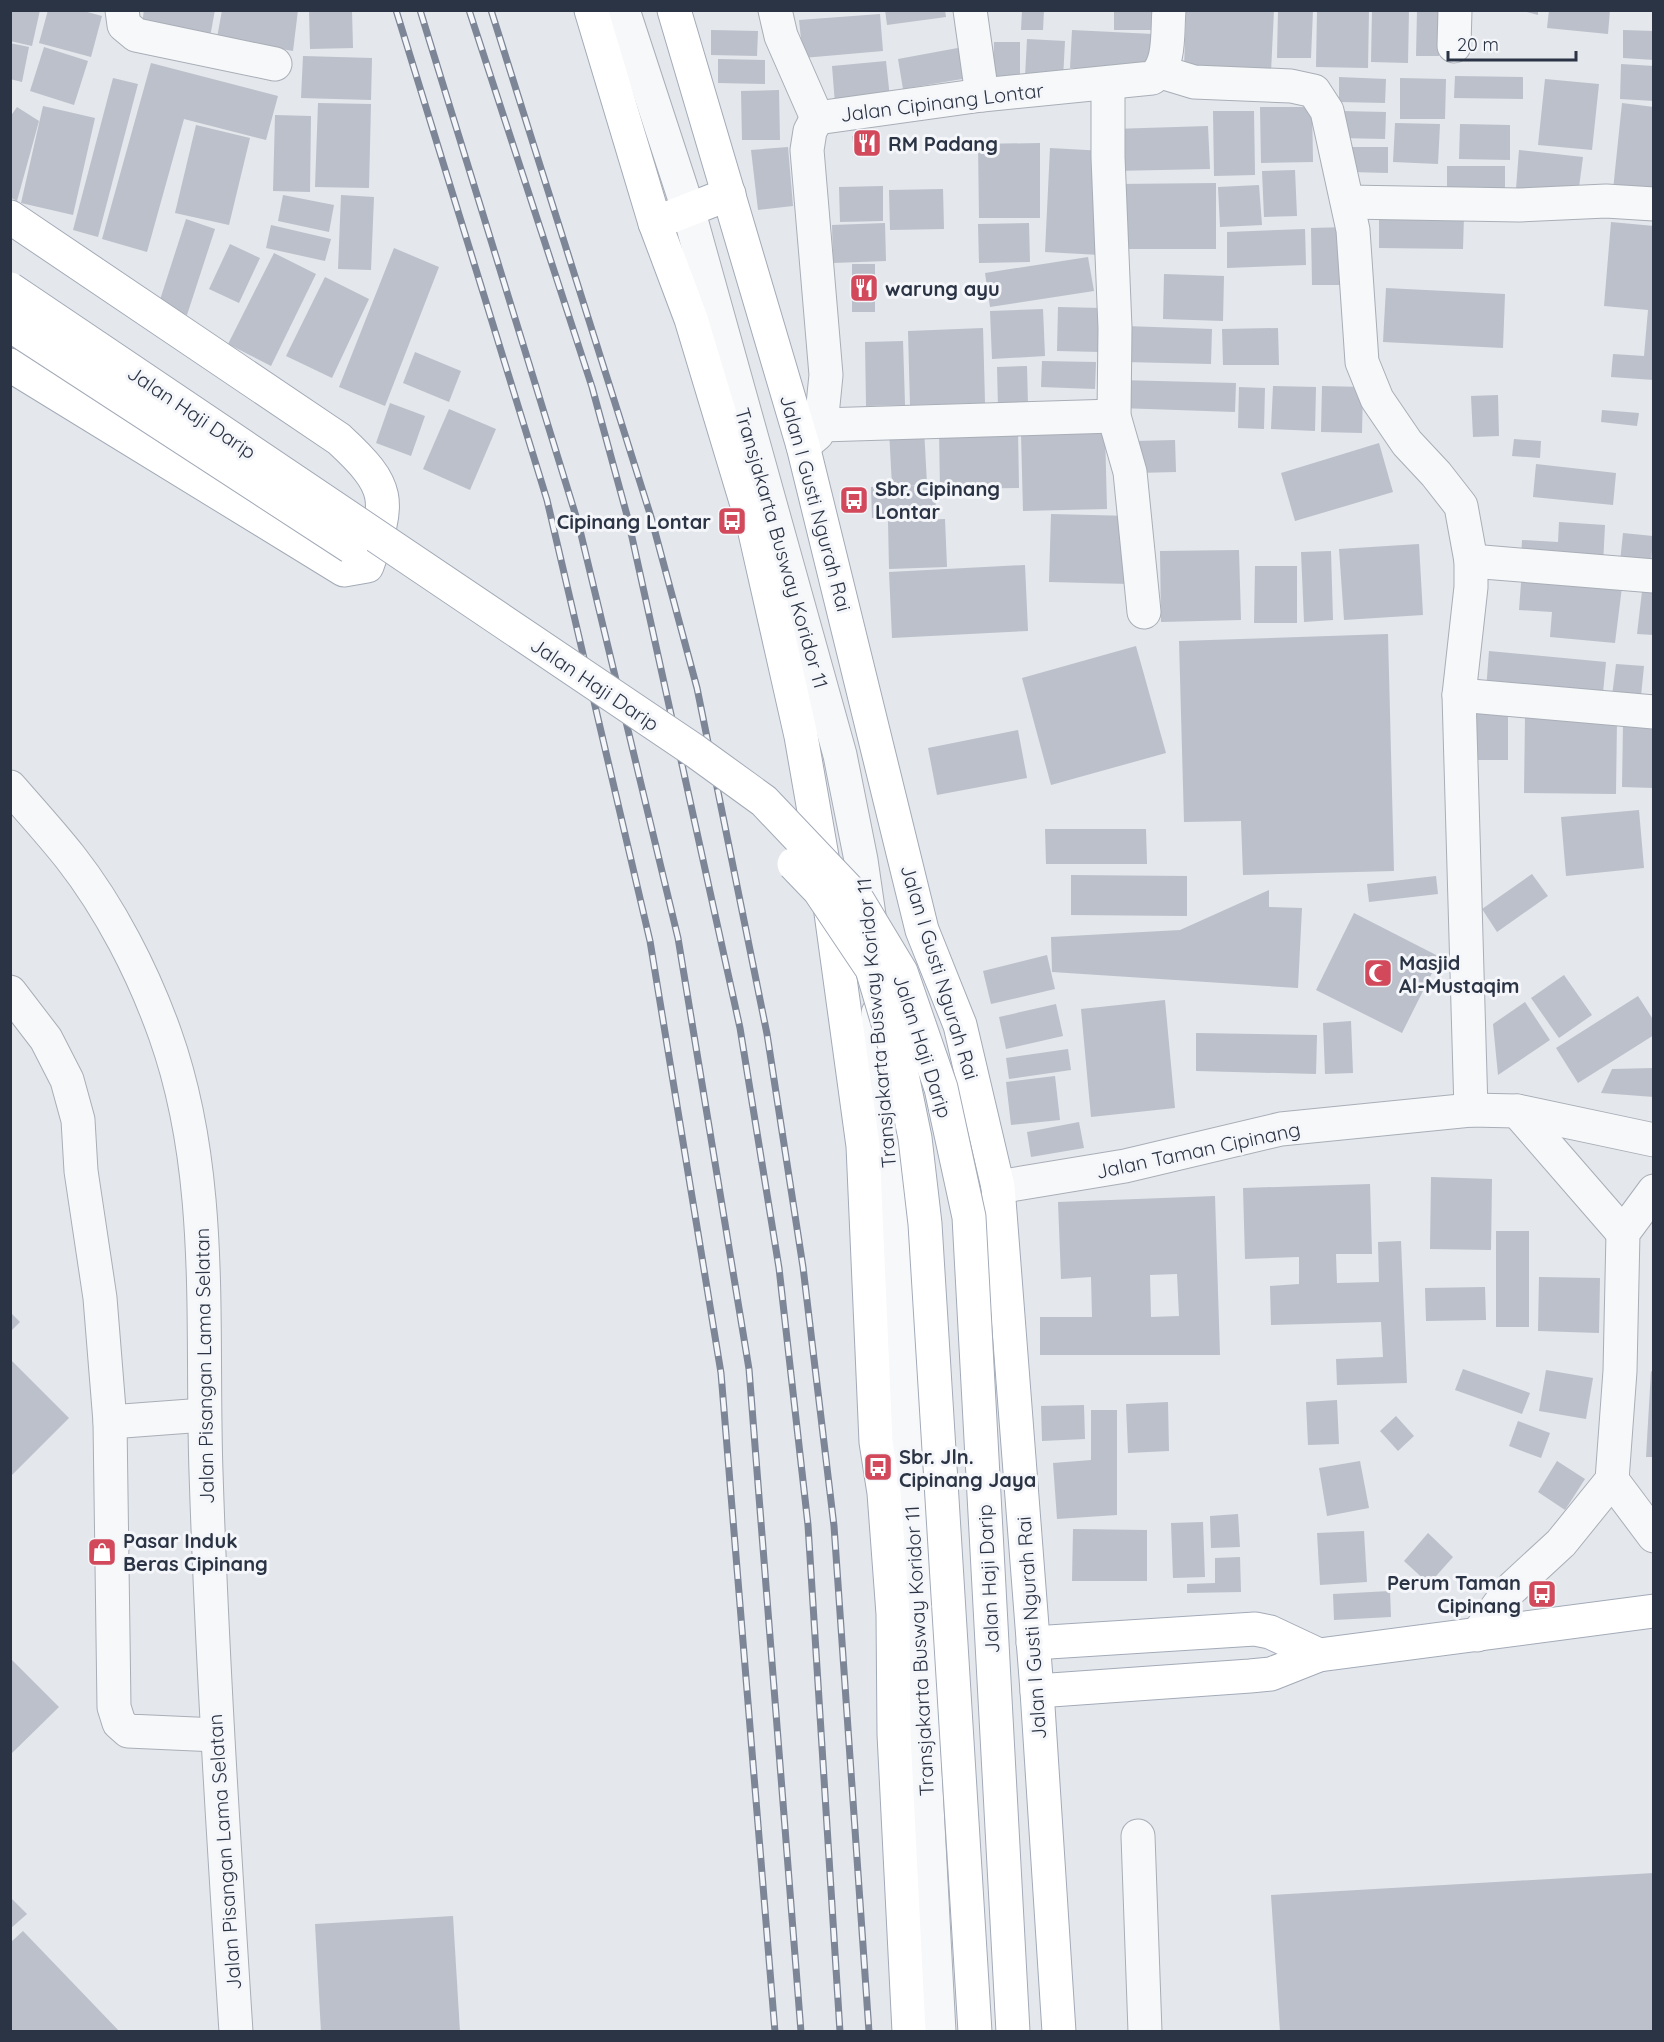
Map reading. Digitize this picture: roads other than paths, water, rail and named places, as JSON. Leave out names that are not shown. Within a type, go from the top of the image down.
[{"type":"main road","points":[[591,10],[655,222],[691,319],[754,528],[801,736],[828,891],[863,1146],[876,1442],[884,1493],[893,1614],[894,1734],[909,2031]]},
{"type":"main road","name":"Jalan I Gusti Ngurah Rai","points":[[674,10],[729,194],[812,436],[922,930],[960,1025],[998,1187],[1037,1690],[1059,2031]]},
{"type":"main road","points":[[655,222],[729,194]]},
{"type":"main road","points":[[10,217],[339,439],[364,462],[383,491],[381,528],[367,566],[344,570],[10,365]]},
{"type":"main road","name":"Jalan Haji Darip","points":[[10,290],[695,751],[764,801],[857,899],[901,972],[941,1088],[969,1217],[1012,2031]]},
{"type":"main road","name":"Jalan Haji Darip","points":[[10,325],[478,629],[729,797],[819,890],[872,969],[899,1060],[915,1138],[925,1224],[975,2031]]},
{"type":"main road","points":[[1037,1690],[1250,1677],[1271,1674],[1319,1655],[1653,1611]]},
{"type":"main road","points":[[1033,1643],[1255,1629],[1270,1632],[1319,1655]]},
{"type":"street","points":[[122,10],[124,26],[136,34],[276,64]]},
{"type":"street","name":"Transjakarta Busway Koridor 11","points":[[622,10],[688,209],[840,755],[870,917],[912,1524],[939,2031]]},
{"type":"street","points":[[775,10],[781,36],[817,118]]},
{"type":"street","points":[[970,10],[982,95]]},
{"type":"street","points":[[1170,10],[1161,72],[1194,82],[1291,86],[1314,91],[1328,111],[1353,230],[1362,362],[1377,399],[1395,426],[1461,506],[1471,561],[1467,629],[1459,695],[1471,1110]]},
{"type":"street","points":[[1454,46],[1455,10]]},
{"type":"street","name":"Jalan Cipinang Lontar","points":[[812,436],[826,375],[807,150],[810,131],[817,118],[982,95],[1152,78],[1161,72]]},
{"type":"street","points":[[1108,83],[1108,157],[1115,328],[1114,416],[1130,471],[1144,612]]},
{"type":"street","points":[[1348,202],[1519,205],[1606,201],[1653,204]]},
{"type":"street","points":[[812,436],[1114,416]]},
{"type":"street","points":[[1471,561],[1653,576]]},
{"type":"street","points":[[1459,695],[1653,712]]},
{"type":"street","name":"Jalan Pisangan Lama Selatan","points":[[10,787],[71,858],[109,915],[142,979],[175,1065],[195,1155],[201,1226],[204,1415],[217,1735],[236,2031]]},
{"type":"street","points":[[10,992],[46,1039],[67,1080],[78,1120],[81,1172],[100,1298],[110,1422],[114,1707],[119,1723],[128,1731],[217,1735]]},
{"type":"street","name":"Jalan Taman Cipinang","points":[[998,1187],[1125,1166],[1281,1129],[1471,1110],[1517,1111],[1653,1140]]},
{"type":"street","points":[[1517,1111],[1623,1233]]},
{"type":"street","points":[[1478,1635],[1509,1591],[1561,1542],[1612,1480],[1620,1371],[1623,1233],[1653,1191]]},
{"type":"street","points":[[110,1422],[204,1415]]},
{"type":"street","points":[[1612,1480],[1653,1536]]},
{"type":"street","points":[[1138,1836],[1144,2031]]},
{"type":"railway","points":[[396,10],[547,500],[650,941],[721,1373],[775,2032]]},
{"type":"railway","points":[[420,10],[579,526],[678,938],[749,1369],[801,2032]]},
{"type":"railway","points":[[469,10],[592,387],[628,519],[740,1028],[779,1268],[808,1525],[840,2032]]},
{"type":"railway","points":[[491,10],[651,517],[697,688],[767,1034],[803,1267],[834,1526],[869,2032]]},
{"type":"place","name":"RM Padang","points":[[867,143]]},
{"type":"place","name":"warung ayu","points":[[864,288]]},
{"type":"place","name":"Sbr. Cipinang Lontar","points":[[854,500]]},
{"type":"place","name":"Cipinang Lontar","points":[[732,521]]},
{"type":"place","name":"Masjid Al-Mustaqim","points":[[1378,973]]},
{"type":"place","name":"Sbr. Jln. Cipinang Jaya","points":[[878,1467]]},
{"type":"place","name":"Pasar Induk Beras Cipinang","points":[[102,1552]]},
{"type":"place","name":"Perum Taman Cipinang","points":[[1542,1594]]}]
